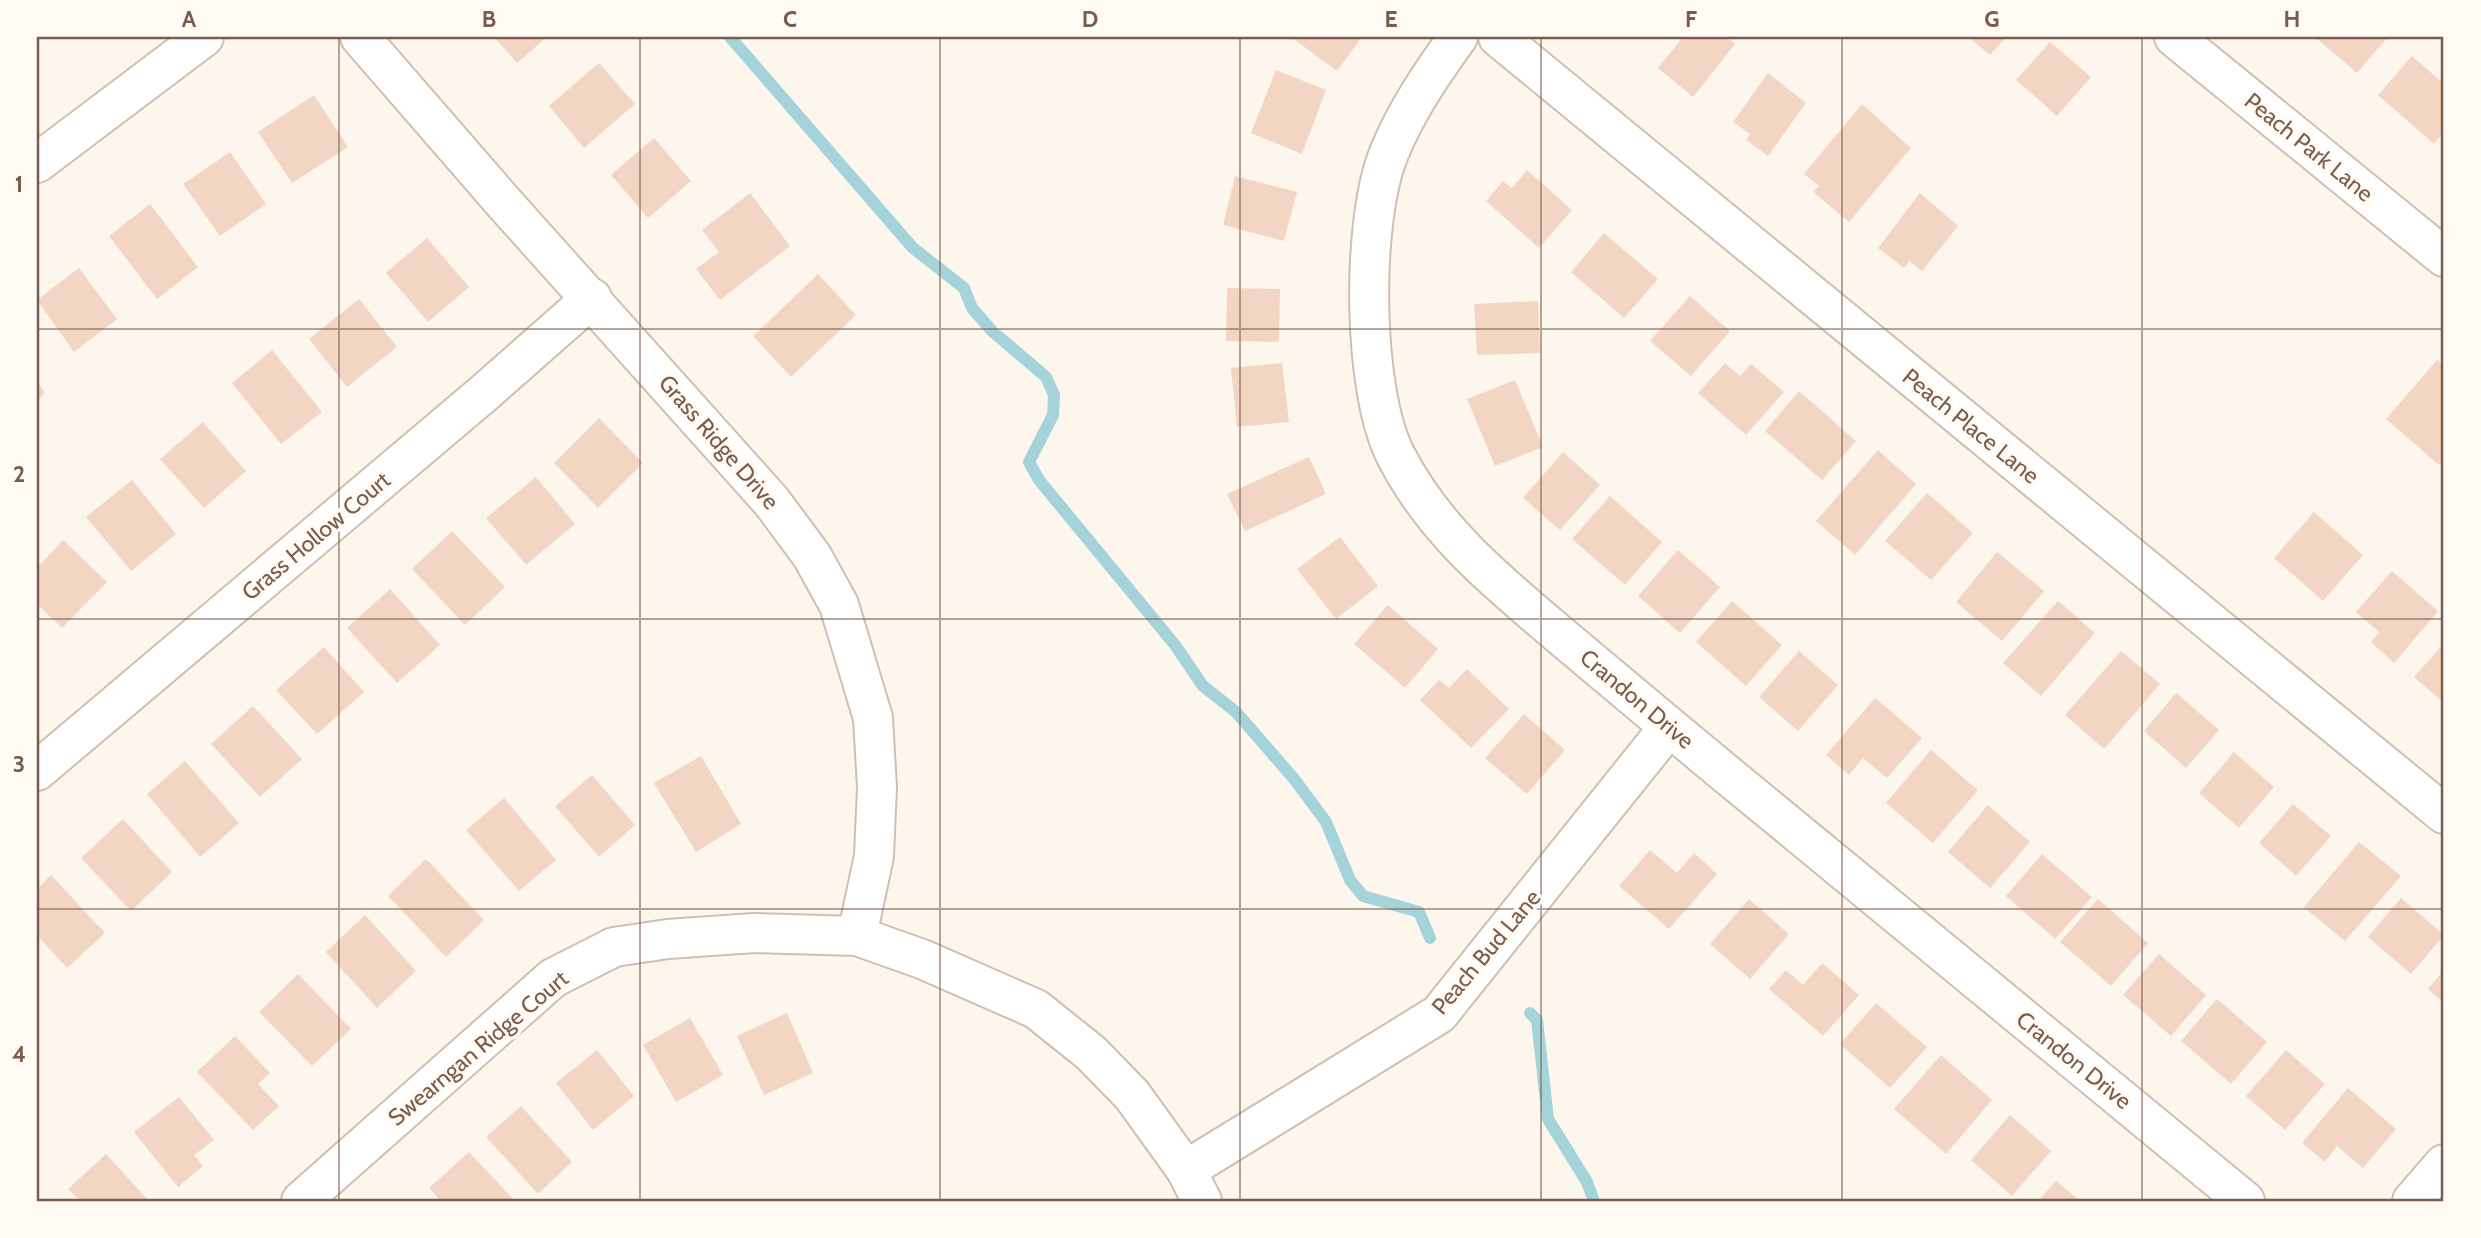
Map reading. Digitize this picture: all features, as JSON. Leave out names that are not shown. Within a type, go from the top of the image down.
[{"type":"street","points":[[37,163],[204,37]]},
{"type":"street","name":"Grass Ridge Drive","points":[[360,37],[505,204],[772,502],[811,556],[839,605],[873,718],[876,759],[874,856],[857,936]]},
{"type":"street","name":"Crandon Drive","points":[[1458,37],[1425,84],[1389,154],[1372,215],[1369,302],[1376,386],[1394,452],[1431,515],[1495,580],[2245,1201]]},
{"type":"street","name":"Peach Place Lane","points":[[1498,37],[2444,814]]},
{"type":"street","name":"Peach Park Lane","points":[[2174,37],[2444,257]]},
{"type":"street","name":"Grass Hollow Court","points":[[37,771],[473,403],[592,299]]},
{"type":"street","name":"Peach Bud Lane","points":[[1194,1185],[1439,1014],[1670,727]]},
{"type":"street","name":"Swearngan Ridge Court","points":[[301,1201],[554,978],[614,947],[668,939],[754,933],[857,936],[922,959],[1035,1009],[1091,1053],[1132,1095],[1194,1185]]},
{"type":"street","points":[[2412,1201],[2444,1164]]},
{"type":"building","points":[[494,37],[547,37],[517,63]]},
{"type":"building","points":[[1291,37],[1362,37],[1337,71]]},
{"type":"building","points":[[1683,37],[1726,37],[1735,44],[1693,97],[1658,68]]},
{"type":"building","points":[[1968,37],[2006,37],[1990,55]]},
{"type":"building","points":[[2315,37],[2388,37],[2357,73]]},
{"type":"building","points":[[2050,42],[2091,77],[2057,116],[2016,80]]},
{"type":"building","points":[[2412,56],[2444,84],[2444,132],[2434,144],[2378,95]]},
{"type":"building","points":[[599,63],[635,104],[584,148],[549,106]]},
{"type":"building","points":[[1276,70],[1326,90],[1302,154],[1251,133]]},
{"type":"building","points":[[1768,73],[1806,103],[1768,156],[1746,140],[1750,134],[1733,122]]},
{"type":"building","points":[[314,95],[348,147],[292,183],[258,132]]},
{"type":"building","points":[[1862,104],[1911,148],[1849,222],[1813,192],[1819,186],[1804,174]]},
{"type":"building","points":[[654,138],[691,181],[648,218],[611,175]]},
{"type":"building","points":[[230,152],[266,204],[220,236],[183,184]]},
{"type":"building","points":[[1527,170],[1572,210],[1539,248],[1486,201],[1503,181],[1512,188]]},
{"type":"building","points":[[1235,176],[1297,192],[1284,241],[1223,225]]},
{"type":"building","points":[[750,193],[790,246],[720,300],[696,269],[719,252],[702,230]]},
{"type":"building","points":[[1920,193],[1958,226],[1922,271],[1909,261],[1904,268],[1878,248]]},
{"type":"building","points":[[150,204],[198,267],[157,299],[109,236]]},
{"type":"building","points":[[1604,233],[1658,279],[1624,318],[1571,272]]},
{"type":"building","points":[[427,238],[469,287],[428,322],[386,273]]},
{"type":"building","points":[[79,268],[117,319],[74,352],[37,300]]},
{"type":"building","points":[[818,274],[856,315],[791,377],[753,336]]},
{"type":"building","points":[[1227,288],[1280,289],[1279,342],[1226,341]]},
{"type":"building","points":[[1690,296],[1730,331],[1691,376],[1650,341]]},
{"type":"building","points":[[359,299],[397,347],[347,387],[309,339]]},
{"type":"building","points":[[1538,301],[1540,353],[1477,355],[1474,304]]},
{"type":"building","points":[[272,350],[322,412],[281,444],[232,383]]},
{"type":"building","points":[[2437,360],[2444,366],[2444,459],[2439,465],[2386,419]]},
{"type":"building","points":[[1282,363],[1289,422],[1237,427],[1231,368]]},
{"type":"building","points":[[1725,363],[1740,376],[1751,364],[1784,392],[1746,435],[1698,393]]},
{"type":"building","points":[[1515,380],[1543,447],[1495,466],[1467,399]]},
{"type":"building","points":[[37,382],[45,393],[37,400]]},
{"type":"building","points":[[1799,391],[1856,441],[1822,480],[1765,431]]},
{"type":"building","points":[[599,418],[643,463],[598,508],[554,463]]},
{"type":"building","points":[[203,422],[246,471],[204,508],[160,459]]},
{"type":"building","points":[[1878,450],[1916,484],[1855,555],[1816,521]]},
{"type":"building","points":[[1563,452],[1600,485],[1560,530],[1523,498]]},
{"type":"building","points":[[1309,457],[1326,494],[1245,531],[1227,494]]},
{"type":"building","points":[[536,477],[575,524],[526,565],[486,518]]},
{"type":"building","points":[[132,480],[176,534],[131,571],[86,517]]},
{"type":"building","points":[[1927,493],[1973,533],[1931,580],[1885,541]]},
{"type":"building","points":[[1610,496],[1662,542],[1625,585],[1572,539]]},
{"type":"building","points":[[2314,512],[2363,555],[2323,601],[2274,558]]},
{"type":"building","points":[[452,531],[505,587],[465,625],[412,569]]},
{"type":"building","points":[[1340,537],[1378,586],[1336,619],[1297,569]]},
{"type":"building","points":[[63,540],[107,582],[62,628],[37,604],[37,568]]},
{"type":"building","points":[[1678,550],[1720,587],[1680,633],[1638,596]]},
{"type":"building","points":[[1997,552],[2044,591],[2002,641],[1956,602]]},
{"type":"building","points":[[2392,571],[2438,611],[2394,663],[2371,642],[2379,632],[2356,612]]},
{"type":"building","points":[[390,589],[440,645],[397,683],[347,628]]},
{"type":"building","points":[[1732,601],[1782,645],[1746,686],[1696,642]]},
{"type":"building","points":[[2058,601],[2095,633],[2041,696],[2003,663]]},
{"type":"building","points":[[1388,605],[1438,649],[1405,688],[1354,644]]},
{"type":"building","points":[[2444,643],[2444,703],[2414,677]]},
{"type":"building","points":[[324,647],[364,692],[317,734],[276,690]]},
{"type":"building","points":[[1799,651],[1838,685],[1798,731],[1759,697]]},
{"type":"building","points":[[2121,651],[2160,684],[2104,749],[2065,715]]},
{"type":"building","points":[[1467,669],[1509,709],[1471,748],[1420,700],[1439,680],[1449,688]]},
{"type":"building","points":[[2176,693],[2219,730],[2186,768],[2144,731]]},
{"type":"building","points":[[1875,698],[1922,738],[1887,778],[1863,758],[1849,775],[1826,755]]},
{"type":"building","points":[[253,706],[302,759],[260,797],[211,744]]},
{"type":"building","points":[[1524,714],[1565,750],[1527,794],[1485,758]]},
{"type":"building","points":[[1931,750],[1978,790],[1933,843],[1886,803]]},
{"type":"building","points":[[2234,752],[2274,787],[2239,828],[2199,793]]},
{"type":"building","points":[[701,756],[741,824],[696,852],[654,783]]},
{"type":"building","points":[[185,761],[239,823],[200,857],[147,794]]},
{"type":"building","points":[[592,775],[635,825],[599,857],[555,806]]},
{"type":"building","points":[[504,798],[556,860],[519,891],[466,830]]},
{"type":"building","points":[[2293,804],[2331,836],[2296,876],[2259,843]]},
{"type":"building","points":[[1988,805],[2030,842],[1990,888],[1948,852]]},
{"type":"building","points":[[123,819],[172,872],[131,911],[81,858]]},
{"type":"building","points":[[2359,842],[2401,876],[2345,941],[2304,907]]},
{"type":"building","points":[[1650,850],[1677,873],[1694,853],[1717,874],[1669,929],[1619,886]]},
{"type":"building","points":[[2042,854],[2092,897],[2055,939],[2006,896]]},
{"type":"building","points":[[426,859],[484,920],[446,957],[388,896]]},
{"type":"building","points":[[51,875],[105,933],[67,968],[37,935],[37,889]]},
{"type":"building","points":[[2401,898],[2444,935],[2411,974],[2368,937]]},
{"type":"building","points":[[1749,899],[1789,934],[1750,979],[1710,944]]},
{"type":"building","points":[[2098,899],[2148,943],[2111,986],[2060,942]]},
{"type":"building","points":[[365,915],[416,971],[377,1008],[326,952]]},
{"type":"building","points":[[2159,954],[2206,995],[2171,1036],[2123,995]]},
{"type":"building","points":[[1822,963],[1859,995],[1823,1036],[1769,989],[1786,970],[1803,985]]},
{"type":"building","points":[[2444,970],[2444,1003],[2428,989]]},
{"type":"building","points":[[298,974],[351,1029],[312,1066],[259,1012]]},
{"type":"building","points":[[2217,999],[2267,1042],[2231,1084],[2181,1041]]},
{"type":"building","points":[[1876,1003],[1927,1047],[1890,1088],[1840,1044]]},
{"type":"building","points":[[787,1013],[813,1073],[764,1095],[737,1036]]},
{"type":"building","points":[[690,1018],[723,1075],[676,1102],[643,1045]]},
{"type":"building","points":[[235,1036],[270,1073],[258,1084],[279,1106],[253,1130],[197,1072]]},
{"type":"building","points":[[597,1050],[634,1096],[593,1130],[556,1083]]},
{"type":"building","points":[[2286,1050],[2325,1084],[2285,1130],[2246,1096]]},
{"type":"building","points":[[1941,1055],[1992,1100],[1946,1154],[1894,1109]]},
{"type":"building","points":[[2348,1088],[2396,1129],[2363,1168],[2337,1146],[2325,1162],[2302,1143]]},
{"type":"building","points":[[179,1097],[214,1140],[194,1155],[203,1166],[178,1187],[134,1132]]},
{"type":"building","points":[[521,1106],[572,1162],[538,1194],[486,1137]]},
{"type":"building","points":[[2010,1115],[2051,1151],[2012,1196],[1971,1160]]},
{"type":"building","points":[[469,1152],[515,1201],[441,1201],[429,1188]]},
{"type":"building","points":[[106,1154],[149,1201],[80,1201],[68,1189]]},
{"type":"building","points":[[2056,1181],[2080,1201],[2038,1201]]},
{"type":"waterway","points":[[730,37],[913,248],[964,288],[972,308],[992,331],[1046,377],[1054,395],[1053,415],[1029,462],[1039,480],[1175,645],[1203,686],[1236,712],[1295,780],[1326,822],[1350,880],[1363,896],[1419,912],[1430,938]]},
{"type":"waterway","points":[[1530,1013],[1537,1020],[1548,1119],[1587,1182],[1594,1201]]}]
